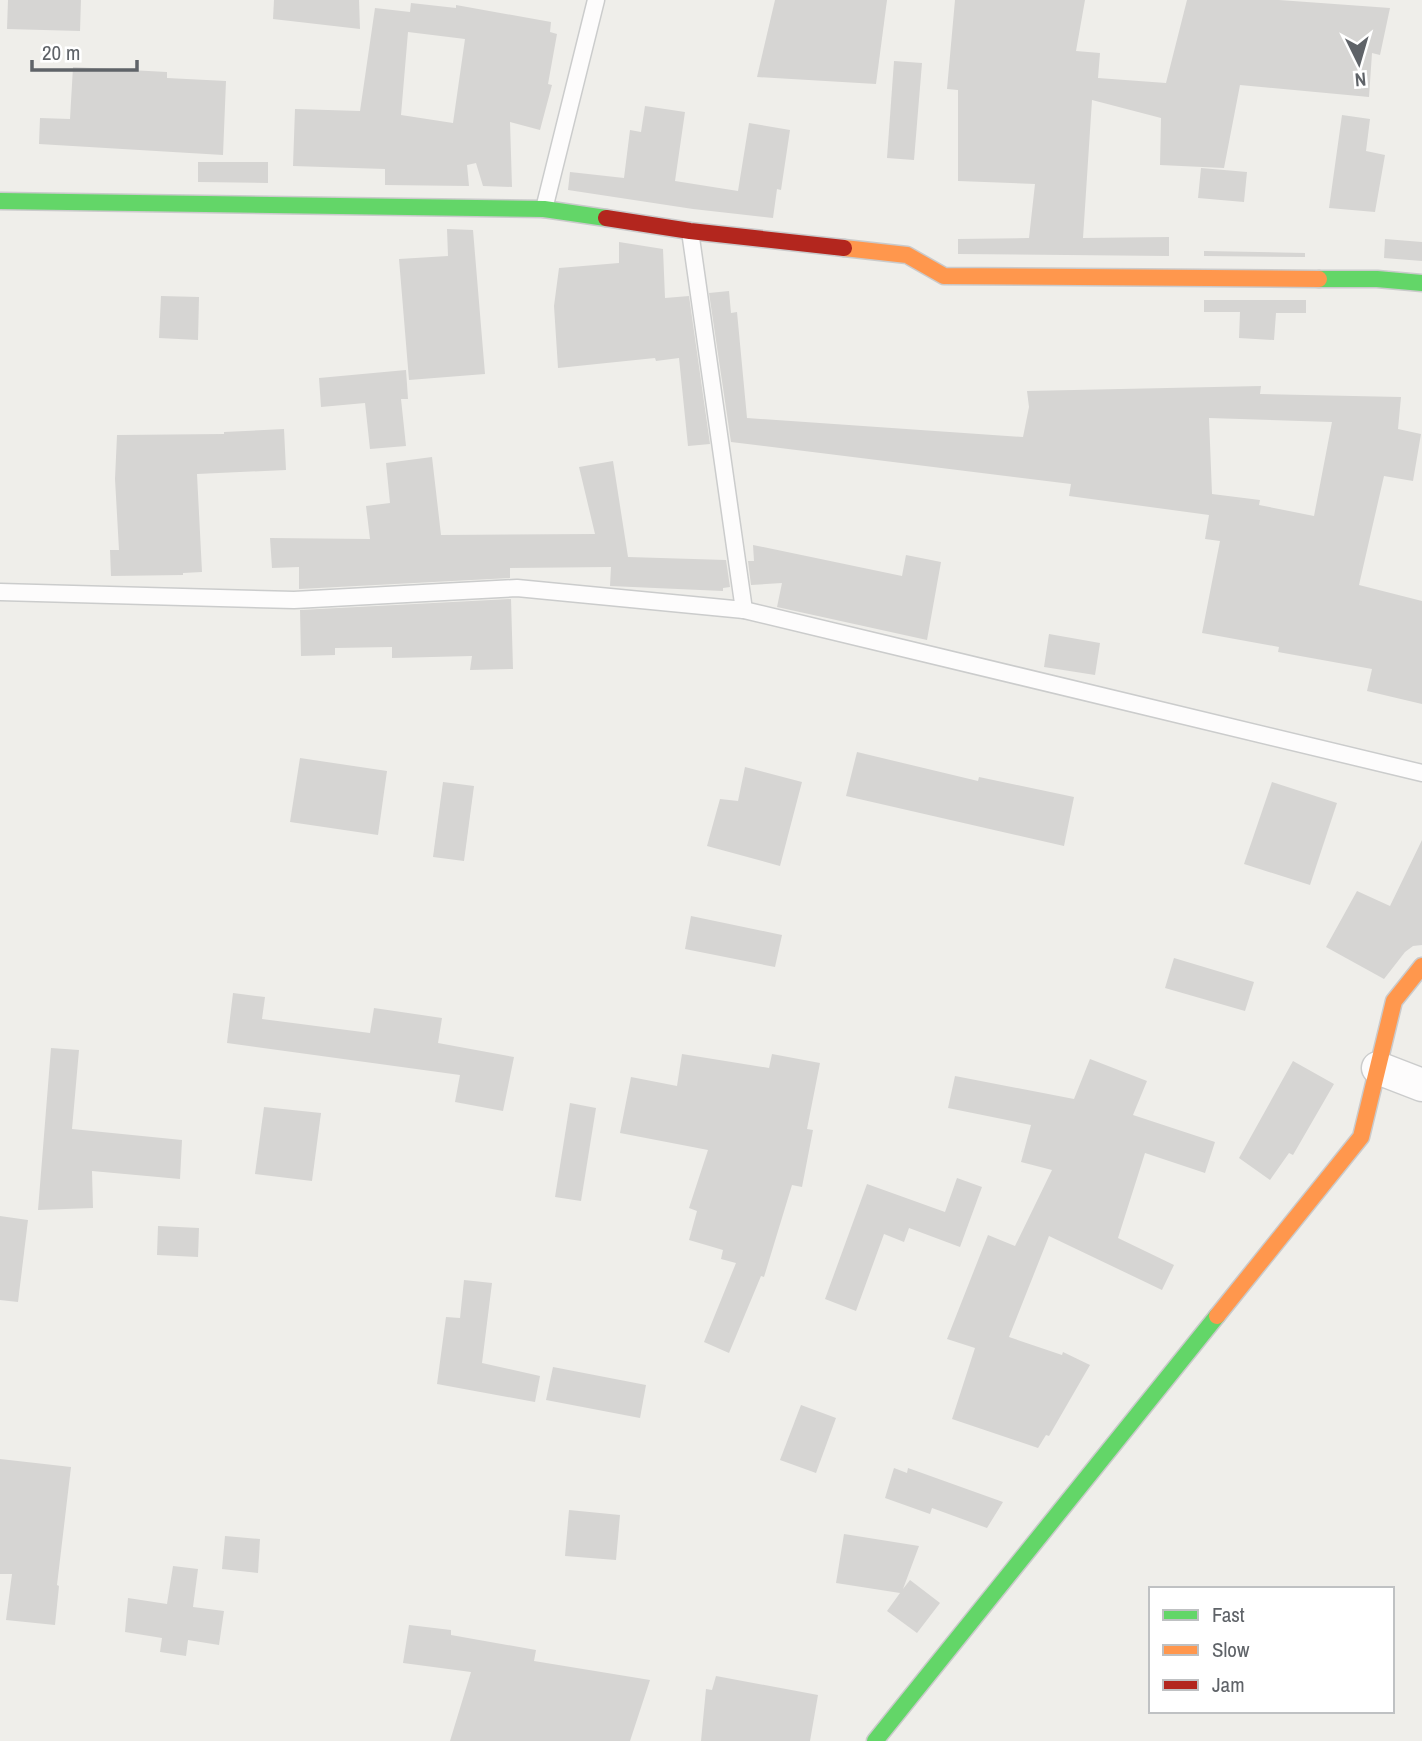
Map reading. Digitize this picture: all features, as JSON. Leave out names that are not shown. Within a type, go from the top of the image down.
[{"type":"street","points":[[0,201],[544,209],[690,231],[907,255],[944,276],[1377,279],[1422,284]]},
{"type":"street","points":[[875,1741],[1361,1137],[1394,1001],[1422,966]]},
{"type":"street","points":[[1378,1068],[1422,1085]]},
{"type":"lane","points":[[544,209],[596,0]]},
{"type":"lane","points":[[690,231],[744,610]]},
{"type":"lane","points":[[0,592],[294,600],[517,588],[744,610],[1422,773]]},
{"type":"building","points":[[8,0],[81,0],[80,31],[7,29]]},
{"type":"building","points":[[274,0],[359,0],[360,29],[273,19]]},
{"type":"building","points":[[775,0],[887,0],[876,84],[757,77]]},
{"type":"building","points":[[955,0],[1085,0],[1076,51],[1100,53],[1098,78],[1166,83],[1187,0],[1279,0],[1390,8],[1380,55],[1372,53],[1369,97],[1240,85],[1224,168],[1160,165],[1161,118],[1092,100],[1083,238],[1169,237],[1169,256],[958,254],[958,239],[1029,238],[1035,184],[958,181],[958,90],[947,89]]},
{"type":"building","points":[[411,3],[456,8],[456,5],[551,22],[550,32],[557,34],[548,84],[552,85],[540,130],[510,122],[512,187],[483,186],[476,163],[467,165],[469,186],[385,185],[385,169],[293,166],[295,109],[360,111],[375,8],[410,12]],"holes":[[[408,32],[465,39],[453,123],[401,115]]]},
{"type":"building","points":[[894,61],[922,63],[914,160],[887,158]]},
{"type":"building","points":[[73,67],[167,72],[167,78],[226,81],[223,155],[39,144],[40,118],[70,119]]},
{"type":"building","points":[[645,106],[685,112],[675,181],[738,191],[749,123],[790,130],[781,190],[777,189],[773,218],[568,190],[570,172],[624,178],[630,130],[641,132]]},
{"type":"building","points":[[1342,115],[1370,119],[1366,151],[1385,155],[1375,212],[1329,208]]},
{"type":"building","points":[[198,162],[268,162],[268,183],[198,182]]},
{"type":"building","points":[[1201,168],[1247,172],[1244,202],[1198,198]]},
{"type":"building","points":[[447,229],[473,230],[485,374],[409,380],[399,259],[448,256]]},
{"type":"building","points":[[1385,239],[1422,242],[1422,261],[1384,258]]},
{"type":"building","points":[[619,242],[663,249],[665,298],[689,296],[710,444],[688,446],[679,358],[558,368],[554,306],[559,268],[619,263]]},
{"type":"building","points":[[1204,251],[1305,253],[1305,257],[1204,256]]},
{"type":"building","points":[[729,291],[731,313],[737,312],[747,418],[1023,437],[1029,407],[1027,391],[1261,386],[1260,394],[1401,397],[1398,429],[1421,434],[1413,481],[1384,476],[1359,585],[1422,601],[1422,704],[1367,691],[1372,669],[1278,652],[1279,647],[1202,633],[1220,541],[1205,539],[1209,515],[1069,496],[1071,484],[731,442],[709,293]],"holes":[[[1209,418],[1332,422],[1314,516],[1259,505],[1260,500],[1212,494]]]},
{"type":"building","points":[[161,296],[199,297],[198,340],[159,338]]},
{"type":"building","points":[[1204,300],[1306,300],[1306,313],[1276,313],[1274,340],[1239,338],[1240,312],[1204,312]]},
{"type":"building","points":[[406,370],[408,399],[401,399],[406,446],[370,449],[365,403],[321,407],[319,378]]},
{"type":"building","points":[[284,429],[286,470],[197,474],[202,572],[183,575],[111,576],[110,550],[119,550],[115,479],[117,435],[224,434]]},
{"type":"building","points":[[432,457],[441,535],[595,534],[579,467],[613,461],[628,557],[726,560],[730,587],[723,588],[723,591],[610,586],[611,567],[510,568],[510,578],[299,589],[299,567],[272,568],[270,538],[370,539],[366,506],[390,503],[386,463]]},
{"type":"building","points":[[753,545],[902,576],[906,555],[941,562],[927,640],[777,607],[782,583],[751,585],[748,561],[754,561]]},
{"type":"building","points":[[511,599],[513,669],[470,670],[472,656],[392,658],[392,647],[335,648],[335,655],[301,656],[300,610]]},
{"type":"building","points":[[1049,634],[1100,643],[1095,675],[1044,667]]},
{"type":"building","points":[[857,752],[978,781],[979,777],[1074,797],[1064,846],[846,796]]},
{"type":"building","points":[[300,758],[387,771],[378,835],[290,822]]},
{"type":"building","points":[[745,767],[802,782],[780,866],[707,846],[720,799],[738,801]]},
{"type":"building","points":[[443,782],[474,786],[464,861],[433,857]]},
{"type":"building","points":[[1272,782],[1337,803],[1310,885],[1244,864]]},
{"type":"building","points":[[1422,840],[1422,945],[1413,946],[1405,952],[1384,979],[1326,947],[1357,891],[1390,906]]},
{"type":"building","points":[[691,916],[782,935],[775,967],[685,949]]},
{"type":"building","points":[[1174,958],[1254,982],[1245,1011],[1165,988]]},
{"type":"building","points":[[233,993],[265,997],[262,1019],[370,1033],[374,1008],[442,1018],[438,1043],[514,1057],[503,1111],[455,1102],[460,1075],[227,1043]]},
{"type":"building","points":[[51,1048],[79,1050],[72,1129],[182,1140],[180,1179],[92,1171],[93,1208],[38,1210]]},
{"type":"building","points":[[682,1054],[769,1068],[772,1054],[820,1063],[807,1129],[813,1130],[802,1187],[792,1185],[764,1277],[761,1276],[729,1353],[704,1342],[736,1263],[721,1259],[723,1250],[689,1240],[697,1211],[689,1208],[708,1150],[620,1133],[631,1077],[677,1086]]},
{"type":"building","points":[[1090,1059],[1147,1081],[1133,1115],[1215,1142],[1205,1173],[1145,1153],[1118,1238],[1174,1265],[1162,1290],[1049,1236],[1009,1337],[1062,1355],[1063,1352],[1090,1365],[1049,1436],[1046,1435],[1038,1448],[952,1419],[975,1348],[947,1339],[988,1235],[1015,1246],[1052,1170],[1021,1162],[1031,1125],[948,1108],[955,1076],[1074,1099]]},
{"type":"building","points":[[1293,1061],[1334,1084],[1293,1155],[1289,1153],[1270,1180],[1239,1158]]},
{"type":"building","points":[[570,1103],[596,1108],[581,1201],[555,1197]]},
{"type":"building","points":[[264,1107],[321,1113],[312,1181],[255,1174]]},
{"type":"building","points":[[957,1178],[982,1187],[960,1247],[909,1228],[904,1242],[884,1234],[856,1311],[825,1299],[867,1184],[945,1212]]},
{"type":"building","points":[[0,1216],[28,1220],[18,1302],[0,1300]]},
{"type":"building","points":[[158,1226],[199,1228],[198,1257],[157,1255]]},
{"type":"building","points":[[464,1280],[492,1283],[482,1363],[540,1376],[535,1402],[437,1384],[446,1317],[460,1318]]},
{"type":"building","points":[[553,1367],[646,1385],[640,1418],[546,1400]]},
{"type":"building","points":[[801,1405],[836,1418],[816,1473],[780,1460]]},
{"type":"building","points":[[0,1459],[71,1467],[55,1625],[6,1620],[12,1574],[0,1574]]},
{"type":"building","points":[[894,1468],[907,1473],[908,1468],[1003,1502],[987,1528],[932,1508],[930,1514],[885,1498]]},
{"type":"building","points":[[569,1510],[620,1515],[616,1560],[565,1556]]},
{"type":"building","points":[[844,1534],[919,1546],[903,1589],[910,1580],[940,1603],[917,1633],[887,1611],[900,1593],[836,1583]]},
{"type":"building","points":[[225,1536],[260,1539],[258,1573],[222,1569]]},
{"type":"building","points":[[173,1566],[198,1569],[193,1607],[224,1611],[219,1645],[188,1640],[186,1656],[160,1652],[162,1638],[125,1632],[128,1598],[167,1604]]},
{"type":"building","points":[[409,1625],[451,1630],[451,1635],[536,1650],[534,1661],[650,1680],[630,1741],[450,1741],[471,1672],[403,1663]]},
{"type":"building","points":[[716,1676],[818,1695],[810,1741],[701,1741],[706,1689],[712,1690]]},
{"type":"traffic: fast","points":[[0,201],[544,209],[606,218]]},
{"type":"traffic: fast","points":[[1319,279],[1377,279],[1422,283]]},
{"type":"traffic: fast","points":[[875,1741],[1217,1316]]},
{"type":"traffic: slow","points":[[844,248],[907,255],[944,276],[1319,279]]},
{"type":"traffic: slow","points":[[1217,1316],[1361,1137],[1394,1001],[1422,966]]},
{"type":"traffic: jam","points":[[606,218],[690,231],[844,248]]}]
